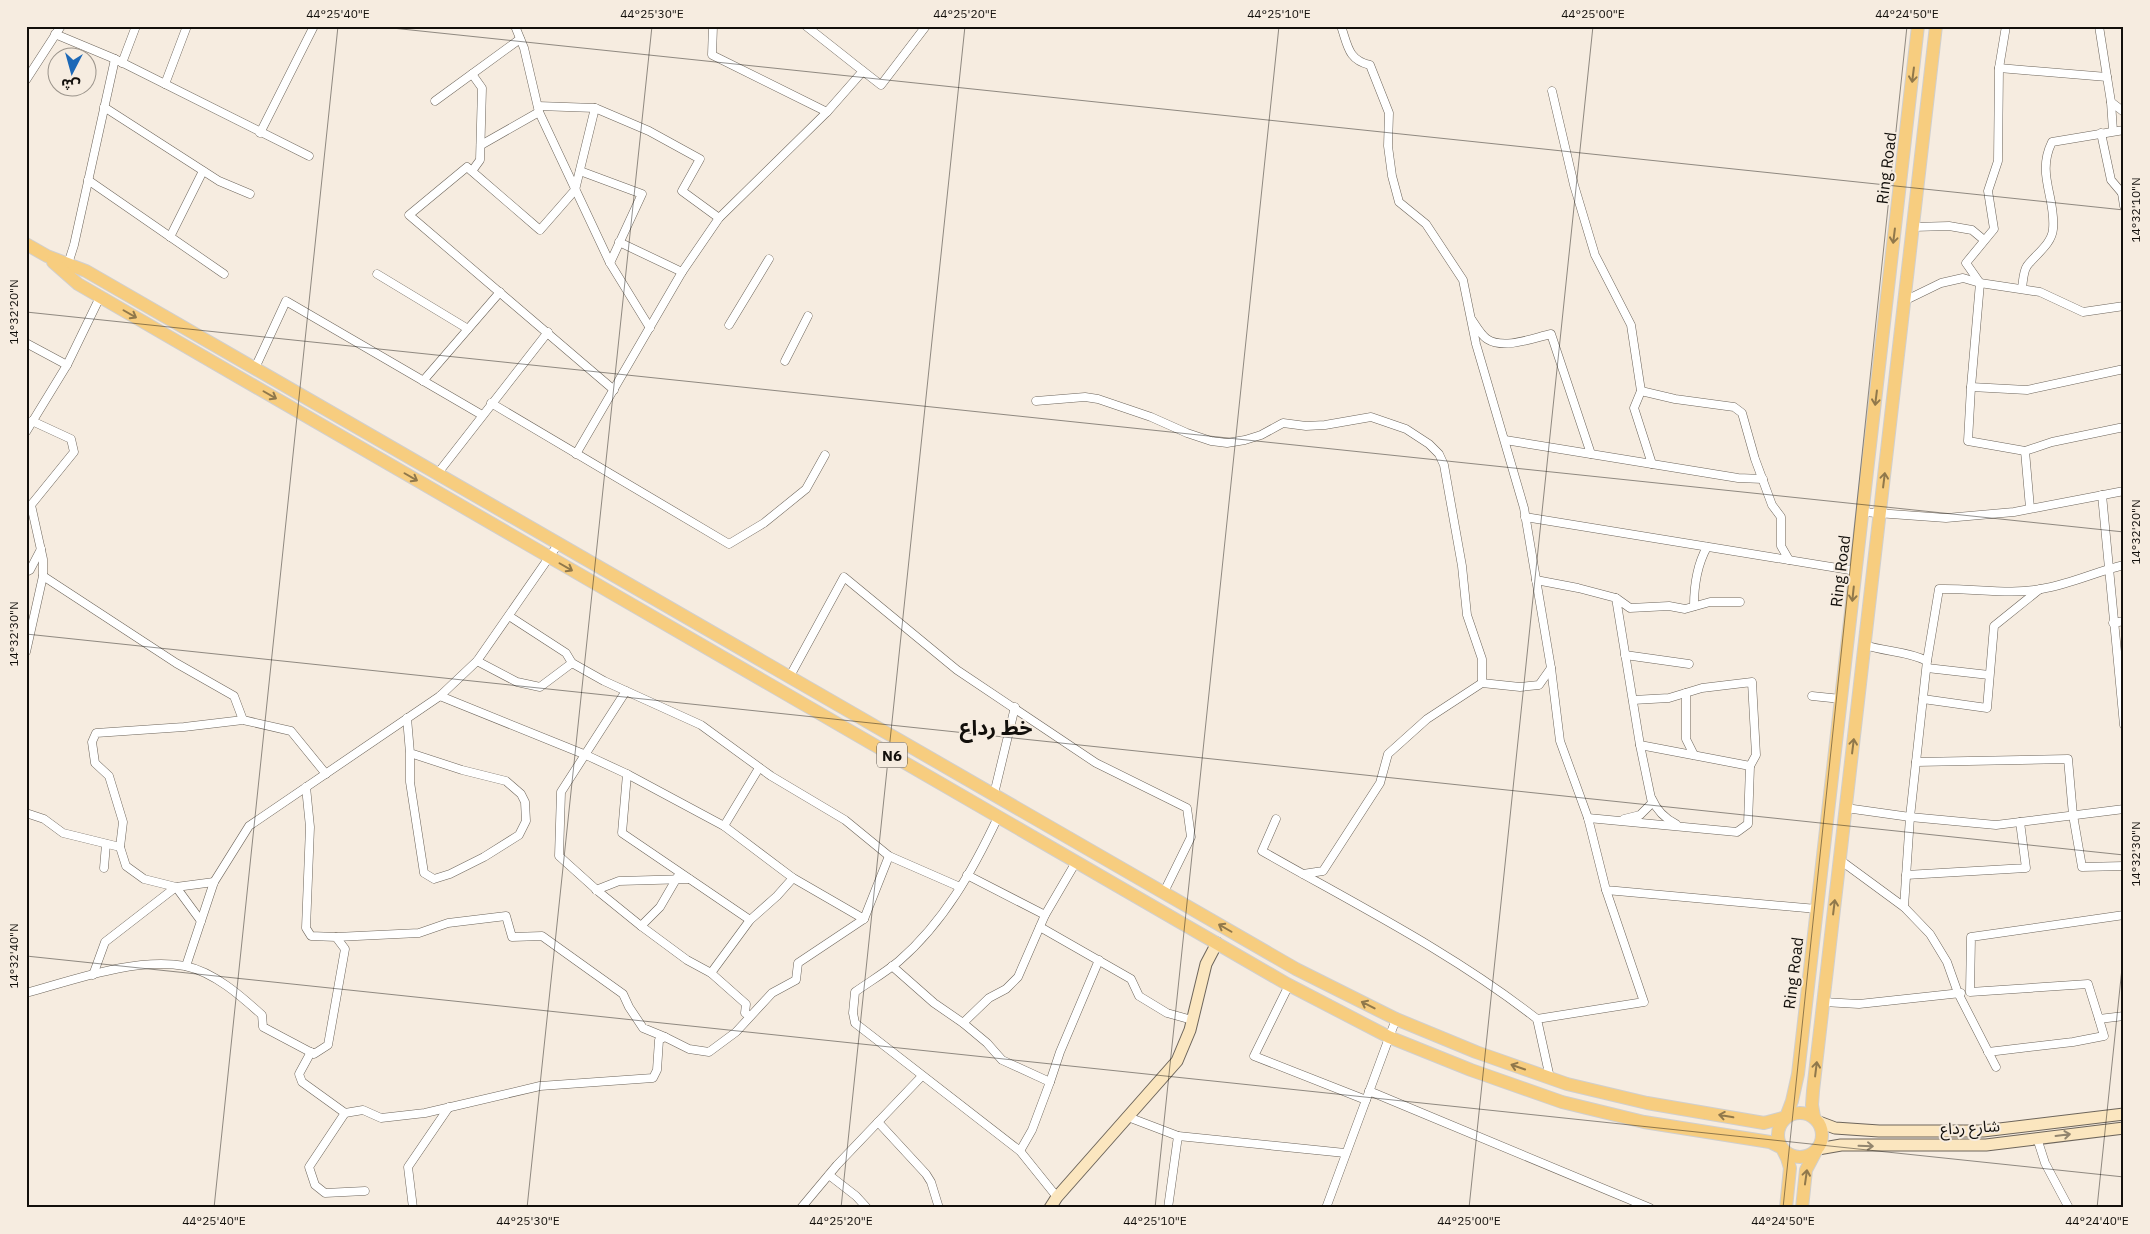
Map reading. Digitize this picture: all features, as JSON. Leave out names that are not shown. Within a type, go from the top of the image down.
[{"type":"main road","name":"Ring Road","points":[[1786,1117],[1798,1074],[1918,26]]},
{"type":"main road","name":"Ring Road","points":[[1816,1120],[1812,1098],[1936,26]]},
{"type":"main road","name":"N6","points":[[26,244],[66,268],[78,284],[100,297],[1288,984],[1389,1038],[1471,1070],[1562,1102],[1644,1122],[1762,1140],[1782,1148]]},
{"type":"main road","name":"N6","points":[[66,268],[86,270],[1296,968],[1396,1019],[1476,1052],[1550,1078],[1648,1103],[1764,1123],[1786,1117]]},
{"type":"main road","points":[[474,514],[484,499]]},
{"type":"main road","points":[[757,677],[768,663]]},
{"type":"main road","points":[[1842,696],[1859,696]]},
{"type":"main road","points":[[840,725],[853,712]]},
{"type":"main road","points":[[1050,1208],[1057,1197],[1177,1061],[1192,1020],[1206,964],[1217,943]]},
{"type":"main road","points":[[1288,984],[1296,968]]},
{"type":"main road","points":[[1690,1129],[1692,1110]]},
{"type":"main road","points":[[1786,1208],[1790,1168],[1778,1135],[1781,1122],[1786,1117],[1800,1112],[1816,1120],[1823,1136],[1806,1170],[1802,1208]]},
{"type":"main road","name":"شارع رداع","points":[[1816,1120],[1835,1128],[1879,1131],[1983,1131],[2124,1114]]},
{"type":"main road","name":"شارع رداع","points":[[1818,1149],[1841,1145],[1986,1145],[2124,1128]]},
{"type":"main road","points":[[1782,1148],[1793,1156],[1800,1157],[1813,1154],[1818,1149]]},
{"type":"street","points":[[26,80],[61,26]]},
{"type":"street","points":[[66,268],[104,107],[119,61],[136,26]]},
{"type":"street","points":[[165,84],[187,26]]},
{"type":"street","points":[[260,132],[314,26]]},
{"type":"street","points":[[515,26],[539,109],[575,190],[610,263],[650,328]]},
{"type":"street","points":[[713,26],[712,55],[827,112]]},
{"type":"street","points":[[806,26],[881,86],[926,26]]},
{"type":"street","points":[[1341,26],[1351,56],[1359,62],[1370,65],[1389,113],[1388,146],[1392,176],[1399,202],[1426,224],[1463,280],[1476,344],[1505,440],[1525,517],[1551,668],[1560,741],[1588,818],[1606,890],[1644,1002],[1537,1019]]},
{"type":"street","points":[[2006,26],[1999,68],[1998,161],[1988,191],[1994,229],[1966,263],[1980,283],[1968,441],[2025,451],[2052,442],[2124,426]]},
{"type":"street","points":[[2099,26],[2111,102],[2113,131]]},
{"type":"street","points":[[55,34],[119,61],[309,156]]},
{"type":"street","points":[[435,101],[520,39]]},
{"type":"street","points":[[1999,68],[2107,77]]},
{"type":"street","points":[[576,454],[682,272],[719,218],[827,112],[863,71]]},
{"type":"street","points":[[472,74],[482,88],[480,160],[472,171]]},
{"type":"street","points":[[1552,91],[1574,185],[1595,255],[1631,325],[1641,391],[1634,408],[1652,464]]},
{"type":"street","points":[[2111,102],[2124,112]]},
{"type":"street","points":[[104,107],[220,182],[250,194]]},
{"type":"street","points":[[481,145],[539,109],[595,108],[649,131],[700,159],[682,191],[719,218]]},
{"type":"street","points":[[595,108],[575,190],[540,230],[467,167],[409,214],[614,390]]},
{"type":"street","points":[[2022,288],[2026,268],[2047,243],[2053,230],[2044,175],[2047,151],[2052,142],[2124,130]]},
{"type":"street","points":[[2101,134],[2111,180],[2123,193],[2124,206]]},
{"type":"street","points":[[580,170],[642,194],[610,263]]},
{"type":"street","points":[[170,237],[203,171]]},
{"type":"street","points":[[88,180],[224,274]]},
{"type":"street","points":[[1913,227],[1949,226],[1972,230],[1984,240]]},
{"type":"street","points":[[619,242],[682,272]]},
{"type":"street","points":[[729,325],[769,259]]},
{"type":"street","points":[[377,274],[468,329]]},
{"type":"street","points":[[1904,301],[1941,283],[1963,278],[1980,283],[2040,292],[2083,312],[2124,306]]},
{"type":"street","points":[[423,381],[500,292]]},
{"type":"street","points":[[26,432],[66,365],[100,297]]},
{"type":"street","points":[[255,368],[286,301],[482,415]]},
{"type":"street","points":[[785,361],[808,316]]},
{"type":"street","points":[[1471,319],[1486,338],[1496,342],[1508,344],[1551,334],[1591,454]]},
{"type":"street","points":[[438,473],[548,332]]},
{"type":"street","points":[[26,344],[66,365]]},
{"type":"street","points":[[1971,387],[2027,390],[2124,369]]},
{"type":"street","points":[[1641,391],[1675,399],[1734,407],[1742,413],[1748,440],[1772,505],[1781,517],[1781,546],[1788,560]]},
{"type":"street","points":[[1036,401],[1085,397],[1098,399],[1152,417],[1187,433],[1227,443],[1261,435],[1283,423],[1306,426],[1325,425],[1371,417],[1406,429],[1429,444],[1439,454],[1444,465],[1462,566],[1467,615],[1482,659],[1482,683]]},
{"type":"street","points":[[491,404],[729,544],[764,523],[806,488],[825,455]]},
{"type":"street","points":[[26,652],[44,576],[42,549],[31,504],[74,452],[71,440],[32,421]]},
{"type":"street","points":[[1505,440],[1738,478],[1763,479]]},
{"type":"street","points":[[2025,451],[2030,508]]},
{"type":"street","points":[[1863,512],[1946,518],[2014,512],[2124,491]]},
{"type":"street","points":[[2102,495],[2124,725]]},
{"type":"street","points":[[1525,517],[1856,571]]},
{"type":"street","points":[[186,966],[214,882],[249,826],[440,696],[477,661],[559,542]]},
{"type":"street","points":[[1694,606],[1694,590],[1700,560],[1707,547]]},
{"type":"street","points":[[26,572],[30,570],[42,549]]},
{"type":"street","points":[[1904,907],[1910,817],[1923,698],[1939,589],[1969,588],[2005,593],[2040,589],[2124,565]]},
{"type":"street","points":[[44,576],[176,663],[234,696],[243,720]]},
{"type":"street","points":[[790,676],[844,578],[958,670],[1096,763],[1188,808],[1191,837],[1164,892]]},
{"type":"street","points":[[1536,580],[1616,598],[1630,608],[1668,606],[1684,609],[1710,602],[1740,602]]},
{"type":"street","points":[[1923,698],[1987,708],[1994,626],[2040,589]]},
{"type":"street","points":[[1616,598],[1640,745],[1652,803],[1640,815],[1616,821]]},
{"type":"street","points":[[509,616],[566,653],[572,663],[626,691],[701,725],[759,768],[845,820],[889,856],[960,887]]},
{"type":"street","points":[[2113,623],[2124,621]]},
{"type":"street","points":[[1865,645],[1917,656],[1927,664],[1989,675]]},
{"type":"street","points":[[1625,655],[1689,664]]},
{"type":"street","points":[[477,661],[518,682],[540,686],[572,663]]},
{"type":"street","points":[[1303,874],[1323,871],[1380,784],[1388,754],[1427,719],[1482,683],[1520,687],[1538,685],[1551,668]]},
{"type":"street","points":[[1588,818],[1737,832],[1748,824],[1750,766],[1756,755],[1752,682],[1702,688],[1669,698],[1633,700]]},
{"type":"street","points":[[626,691],[561,792],[559,856],[596,890],[641,926],[687,960],[711,973],[746,1004],[745,1012],[750,1016]]},
{"type":"street","points":[[1686,692],[1686,739],[1694,755]]},
{"type":"street","points":[[440,696],[586,755],[627,774],[724,826],[793,878],[864,918]]},
{"type":"street","points":[[1812,696],[1842,696]]},
{"type":"street","points":[[994,794],[1015,707]]},
{"type":"street","points":[[407,718],[410,782],[424,873],[434,880],[450,874],[484,857],[519,835],[526,821],[527,812],[521,794],[514,786],[506,781],[462,770],[410,753]]},
{"type":"street","points":[[214,882],[176,887],[144,879],[126,866],[120,847],[123,822],[109,776],[96,763],[92,742],[96,733],[184,727],[243,720],[290,731],[326,774]]},
{"type":"street","points":[[1640,745],[1750,766]]},
{"type":"street","points":[[1916,762],[2068,759],[2073,815],[2082,867],[2124,866]]},
{"type":"street","points":[[724,826],[759,768]]},
{"type":"street","points":[[627,774],[622,833],[678,875],[689,879],[750,920]]},
{"type":"street","points":[[306,787],[310,827],[306,928],[311,936],[336,937],[419,933],[448,923],[506,916],[512,937],[542,936],[623,994],[642,1028],[689,1048],[709,1052],[736,1032],[772,993],[796,980],[798,963],[864,918],[889,856]]},
{"type":"street","points":[[1650,795],[1655,807],[1666,819],[1682,827]]},
{"type":"street","points":[[1846,808],[1996,826],[2124,809]]},
{"type":"street","points":[[26,812],[44,819],[63,833],[120,847]]},
{"type":"street","points":[[998,817],[946,911],[899,961],[855,992],[853,1013],[855,1023],[1020,1151],[1057,1197]]},
{"type":"street","points":[[1276,819],[1262,851],[1425,944],[1504,993],[1537,1019],[1550,1078]]},
{"type":"street","points":[[1906,875],[2026,868],[2020,822]]},
{"type":"street","points":[[104,868],[106,844]]},
{"type":"street","points":[[1840,860],[1904,907],[1930,934],[1947,962],[1958,993],[1996,1068]]},
{"type":"street","points":[[963,1023],[989,998],[1006,989],[1018,977],[1045,915],[1076,862]]},
{"type":"street","points":[[596,890],[619,881],[678,875]]},
{"type":"street","points":[[641,926],[660,907],[678,875]]},
{"type":"street","points":[[967,875],[1045,915]]},
{"type":"street","points":[[711,973],[750,920],[777,896],[793,878]]},
{"type":"street","points":[[176,887],[201,921]]},
{"type":"street","points":[[93,975],[105,942],[176,887]]},
{"type":"street","points":[[1606,890],[1817,909]]},
{"type":"street","points":[[1970,992],[1971,937],[2124,915]]},
{"type":"street","points":[[1040,927],[1131,979],[1139,996],[1168,1013],[1192,1020]]},
{"type":"street","points":[[26,993],[93,975],[150,964],[186,966],[208,975],[241,995],[262,1015],[263,1027],[314,1054],[328,1045],[345,949],[336,937]]},
{"type":"street","points":[[1020,1151],[1032,1130],[1060,1052],[1099,960]]},
{"type":"street","points":[[892,966],[934,1003],[963,1023],[987,1043],[1002,1060],[1050,1082]]},
{"type":"street","points":[[1288,984],[1254,1056],[1366,1100]]},
{"type":"street","points":[[1823,1002],[1859,1004],[1958,993],[2088,984],[2104,1036],[2073,1042],[1988,1052]]},
{"type":"street","points":[[2100,1019],[2124,1016]]},
{"type":"street","points":[[1326,1208],[1396,1019]]},
{"type":"street","points":[[311,1052],[299,1074],[302,1082],[345,1113],[363,1110],[381,1118],[425,1113],[540,1086],[652,1078],[657,1070],[659,1040],[666,1037]]},
{"type":"street","points":[[801,1208],[829,1175],[922,1076]]},
{"type":"street","points":[[1369,1090],[1650,1208]]},
{"type":"street","points":[[413,1208],[408,1167],[448,1107]]},
{"type":"street","points":[[345,1113],[310,1167],[314,1185],[325,1193],[365,1191]]},
{"type":"street","points":[[1128,1117],[1178,1136],[1345,1153]]},
{"type":"street","points":[[878,1122],[926,1174],[931,1182],[939,1208]]},
{"type":"street","points":[[1168,1208],[1178,1136]]},
{"type":"street","points":[[2037,1138],[2046,1163],[2069,1208]]},
{"type":"street","points":[[829,1175],[856,1196],[867,1208]]},
{"type":"district","name":"خط رداع","points":[[996,727]]}]
